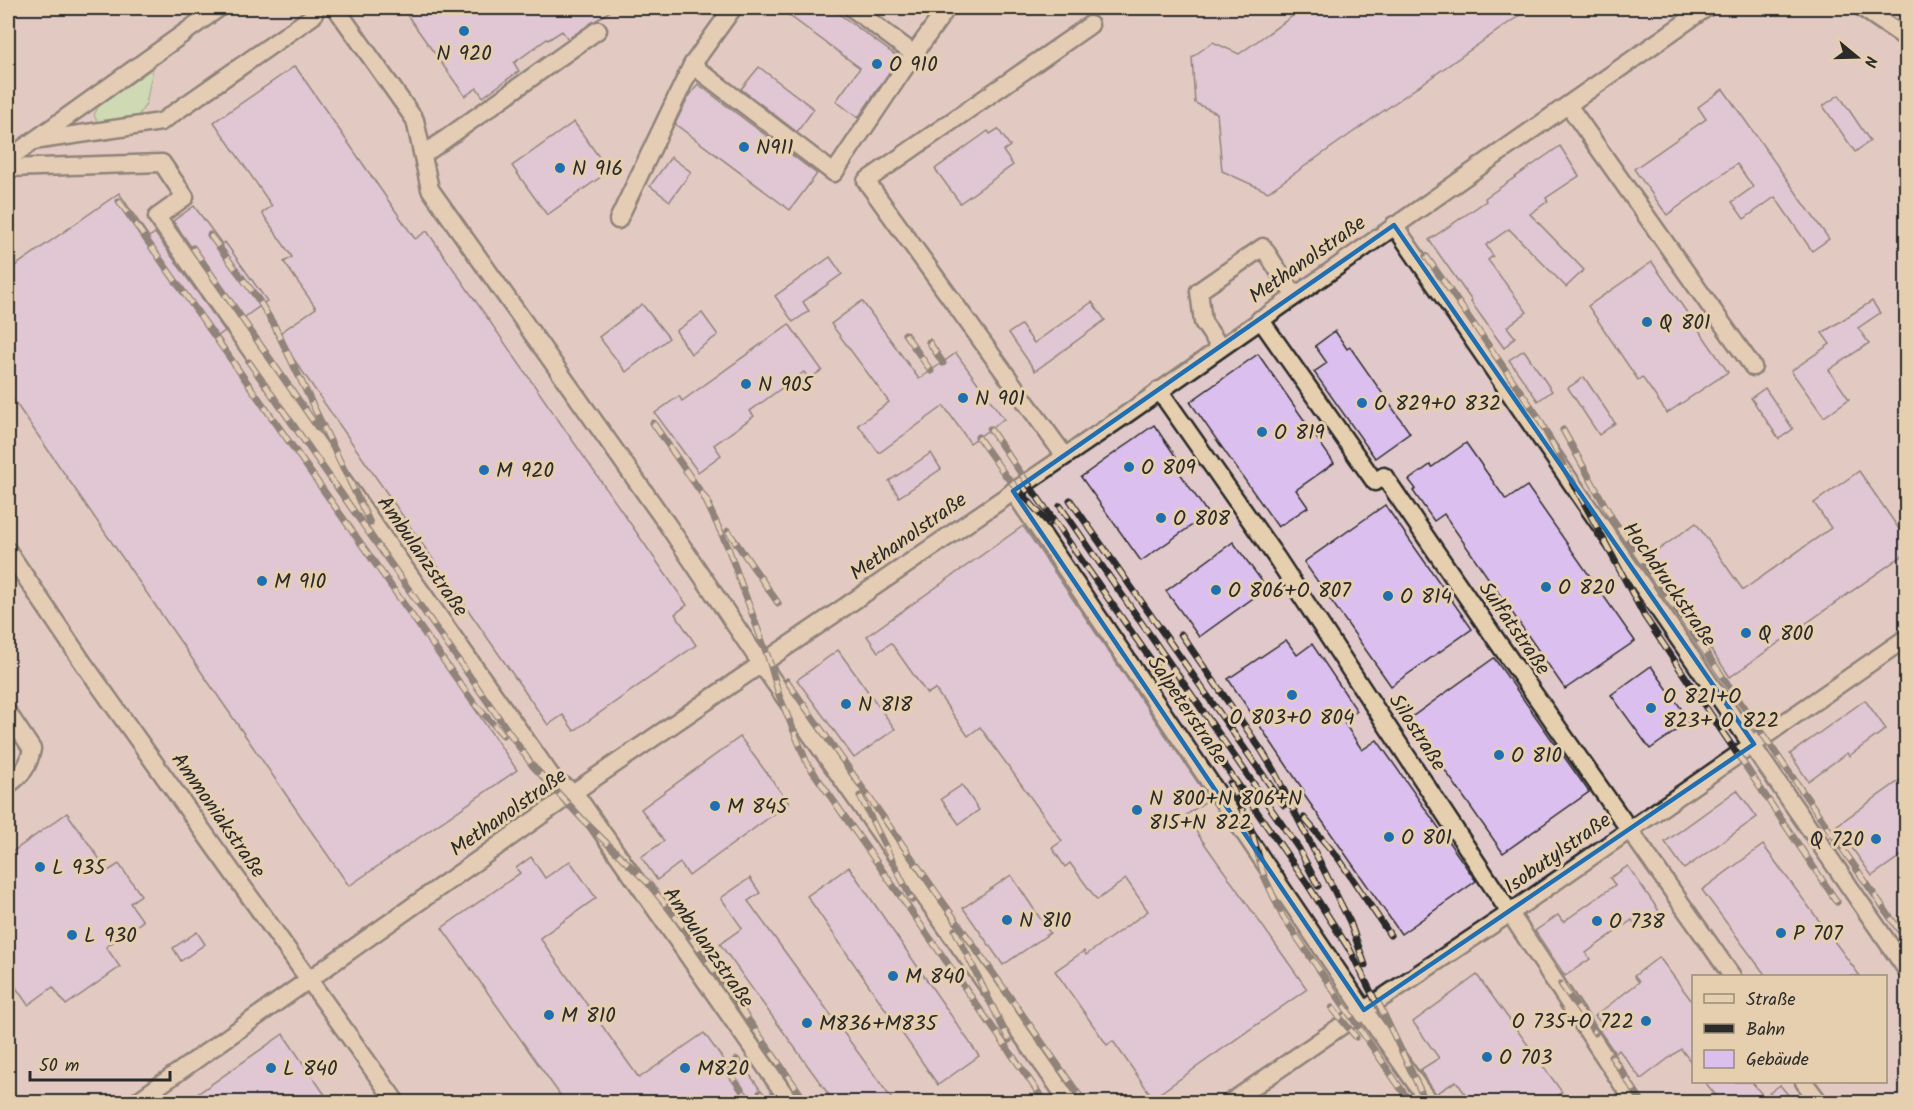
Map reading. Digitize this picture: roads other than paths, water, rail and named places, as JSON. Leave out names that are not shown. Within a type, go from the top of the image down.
[{"type":"street","points":[[8,159],[219,8]]},
{"type":"street","points":[[33,141],[161,122],[313,16],[316,8]]},
{"type":"street","points":[[336,8],[415,120],[430,189],[667,524],[762,665],[1069,1102]]},
{"type":"street","points":[[618,220],[692,65],[733,8]]},
{"type":"street","points":[[852,8],[915,54]]},
{"type":"street","points":[[692,65],[834,173],[947,8]]},
{"type":"street","name":"Methanolstraße","points":[[136,1102],[574,792],[762,665],[1706,8]]},
{"type":"street","points":[[1862,8],[1906,38]]},
{"type":"street","points":[[1064,455],[866,181],[1090,25]]},
{"type":"street","points":[[423,155],[598,30]]},
{"type":"street","points":[[1568,105],[1753,366]]},
{"type":"street","name":"Ambulanzstraße","points":[[8,168],[162,163],[185,197],[157,217],[554,780],[574,792],[790,1102]]},
{"type":"street","name":"Hochdruckstraße","points":[[1394,225],[1754,744],[1906,969]]},
{"type":"street","points":[[1220,347],[1203,322],[1199,291],[1263,247],[1294,296]]},
{"type":"street","name":"Sulfatstraße","points":[[1260,319],[1375,482],[1384,476],[1731,975]]},
{"type":"street","name":"Silostraße","points":[[1159,390],[1276,557],[1634,1102]]},
{"type":"street","name":"Salpeterstraße","points":[[1013,491],[1364,1010],[1429,1102]]},
{"type":"street","name":"Ammoniakstraße","points":[[8,550],[84,664],[396,1102]]},
{"type":"street","name":"Isobutylstraße","points":[[1231,1102],[1510,913],[1906,638]]},
{"type":"street","points":[[8,713],[32,749],[29,765],[18,778],[8,785]]},
{"type":"street","points":[[1805,1083],[1819,1102]]},
{"type":"railway","points":[[119,201],[473,702],[503,735]]},
{"type":"railway","points":[[210,235],[258,299],[274,325],[370,523]]},
{"type":"railway","points":[[193,248],[318,428]]},
{"type":"railway","points":[[1426,256],[1537,415],[1645,617],[1837,902]]},
{"type":"railway","points":[[905,334],[931,371]]},
{"type":"railway","points":[[929,342],[943,363]]},
{"type":"railway","points":[[249,362],[532,765],[584,821],[648,883],[682,925],[806,1102]]},
{"type":"railway","points":[[653,423],[709,504]]},
{"type":"railway","points":[[990,429],[1308,885],[1349,949]]},
{"type":"railway","points":[[1563,430],[1612,518],[1906,940]]},
{"type":"railway","points":[[978,437],[1006,476],[1049,524]]},
{"type":"railway","points":[[704,497],[727,545],[769,660],[779,695],[807,763],[1045,1102]]},
{"type":"railway","points":[[1070,500],[1284,805]]},
{"type":"railway","points":[[1060,506],[1299,849],[1318,886]]},
{"type":"railway","points":[[728,531],[778,603]]},
{"type":"railway","points":[[1181,634],[1274,771],[1350,922],[1365,965]]},
{"type":"railway","points":[[787,681],[1084,1102]]},
{"type":"railway","points":[[1230,783],[1252,832],[1264,876],[1283,917],[1410,1102]]},
{"type":"railway","points":[[860,796],[912,900]]},
{"type":"railway","points":[[1304,818],[1339,859],[1390,935]]},
{"type":"railway","points":[[955,930],[1009,1040]]},
{"type":"railway","points":[[1346,942],[1380,1010]]},
{"type":"railway","points":[[1561,984],[1595,1033]]},
{"type":"railway","points":[[1378,1002],[1426,1102]]},
{"type":"railway","points":[[1332,1008],[1356,1037]]},
{"type":"railway","points":[[1611,1056],[1642,1102]]},
{"type":"railway","points":[[737,1060],[741,1066]]},
{"type":"railway","points":[[727,1069],[750,1102]]},
{"type":"railway","points":[[760,1093],[767,1102]]},
{"type":"place","name":"N 920","points":[[464,31]]},
{"type":"place","name":"O 910","points":[[877,64]]},
{"type":"place","name":"N911","points":[[744,147]]},
{"type":"place","name":"N 916","points":[[560,168]]},
{"type":"place","name":"Q 801","points":[[1647,322]]},
{"type":"place","name":"N 905","points":[[746,384]]},
{"type":"place","name":"N 901","points":[[963,398]]},
{"type":"place","name":"O 829+O 832","points":[[1362,403]]},
{"type":"place","name":"O 819","points":[[1262,432]]},
{"type":"place","name":"O 809","points":[[1129,467]]},
{"type":"place","name":"M 920","points":[[484,470]]},
{"type":"place","name":"O 808","points":[[1161,518]]},
{"type":"place","name":"M 910","points":[[262,581]]},
{"type":"place","name":"O 820","points":[[1546,587]]},
{"type":"place","name":"O 806+O 807","points":[[1216,590]]},
{"type":"place","name":"O 814","points":[[1388,596]]},
{"type":"place","name":"Q 800","points":[[1746,633]]},
{"type":"place","name":"O 803+O 804","points":[[1292,695]]},
{"type":"place","name":"N 818","points":[[846,704]]},
{"type":"place","name":"O 821+O 823+ O 822","points":[[1651,708]]},
{"type":"place","name":"O 810","points":[[1499,755]]},
{"type":"place","name":"M 845","points":[[715,806]]},
{"type":"place","name":"N 800+N 806+N 815+N 822","points":[[1137,810]]},
{"type":"place","name":"O 801","points":[[1389,837]]},
{"type":"place","name":"Q 720","points":[[1876,839]]},
{"type":"place","name":"L 935","points":[[40,867]]},
{"type":"place","name":"N 810","points":[[1007,920]]},
{"type":"place","name":"O 738","points":[[1597,921]]},
{"type":"place","name":"P 707","points":[[1781,933]]},
{"type":"place","name":"L 930","points":[[72,935]]},
{"type":"place","name":"M 840","points":[[893,976]]},
{"type":"place","name":"M 810","points":[[549,1015]]},
{"type":"place","name":"O 735+O 722","points":[[1646,1021]]},
{"type":"place","name":"M836+M835","points":[[807,1023]]},
{"type":"place","name":"O 703","points":[[1487,1057]]},
{"type":"place","name":"L 840","points":[[271,1068]]},
{"type":"place","name":"M820","points":[[685,1068]]}]
